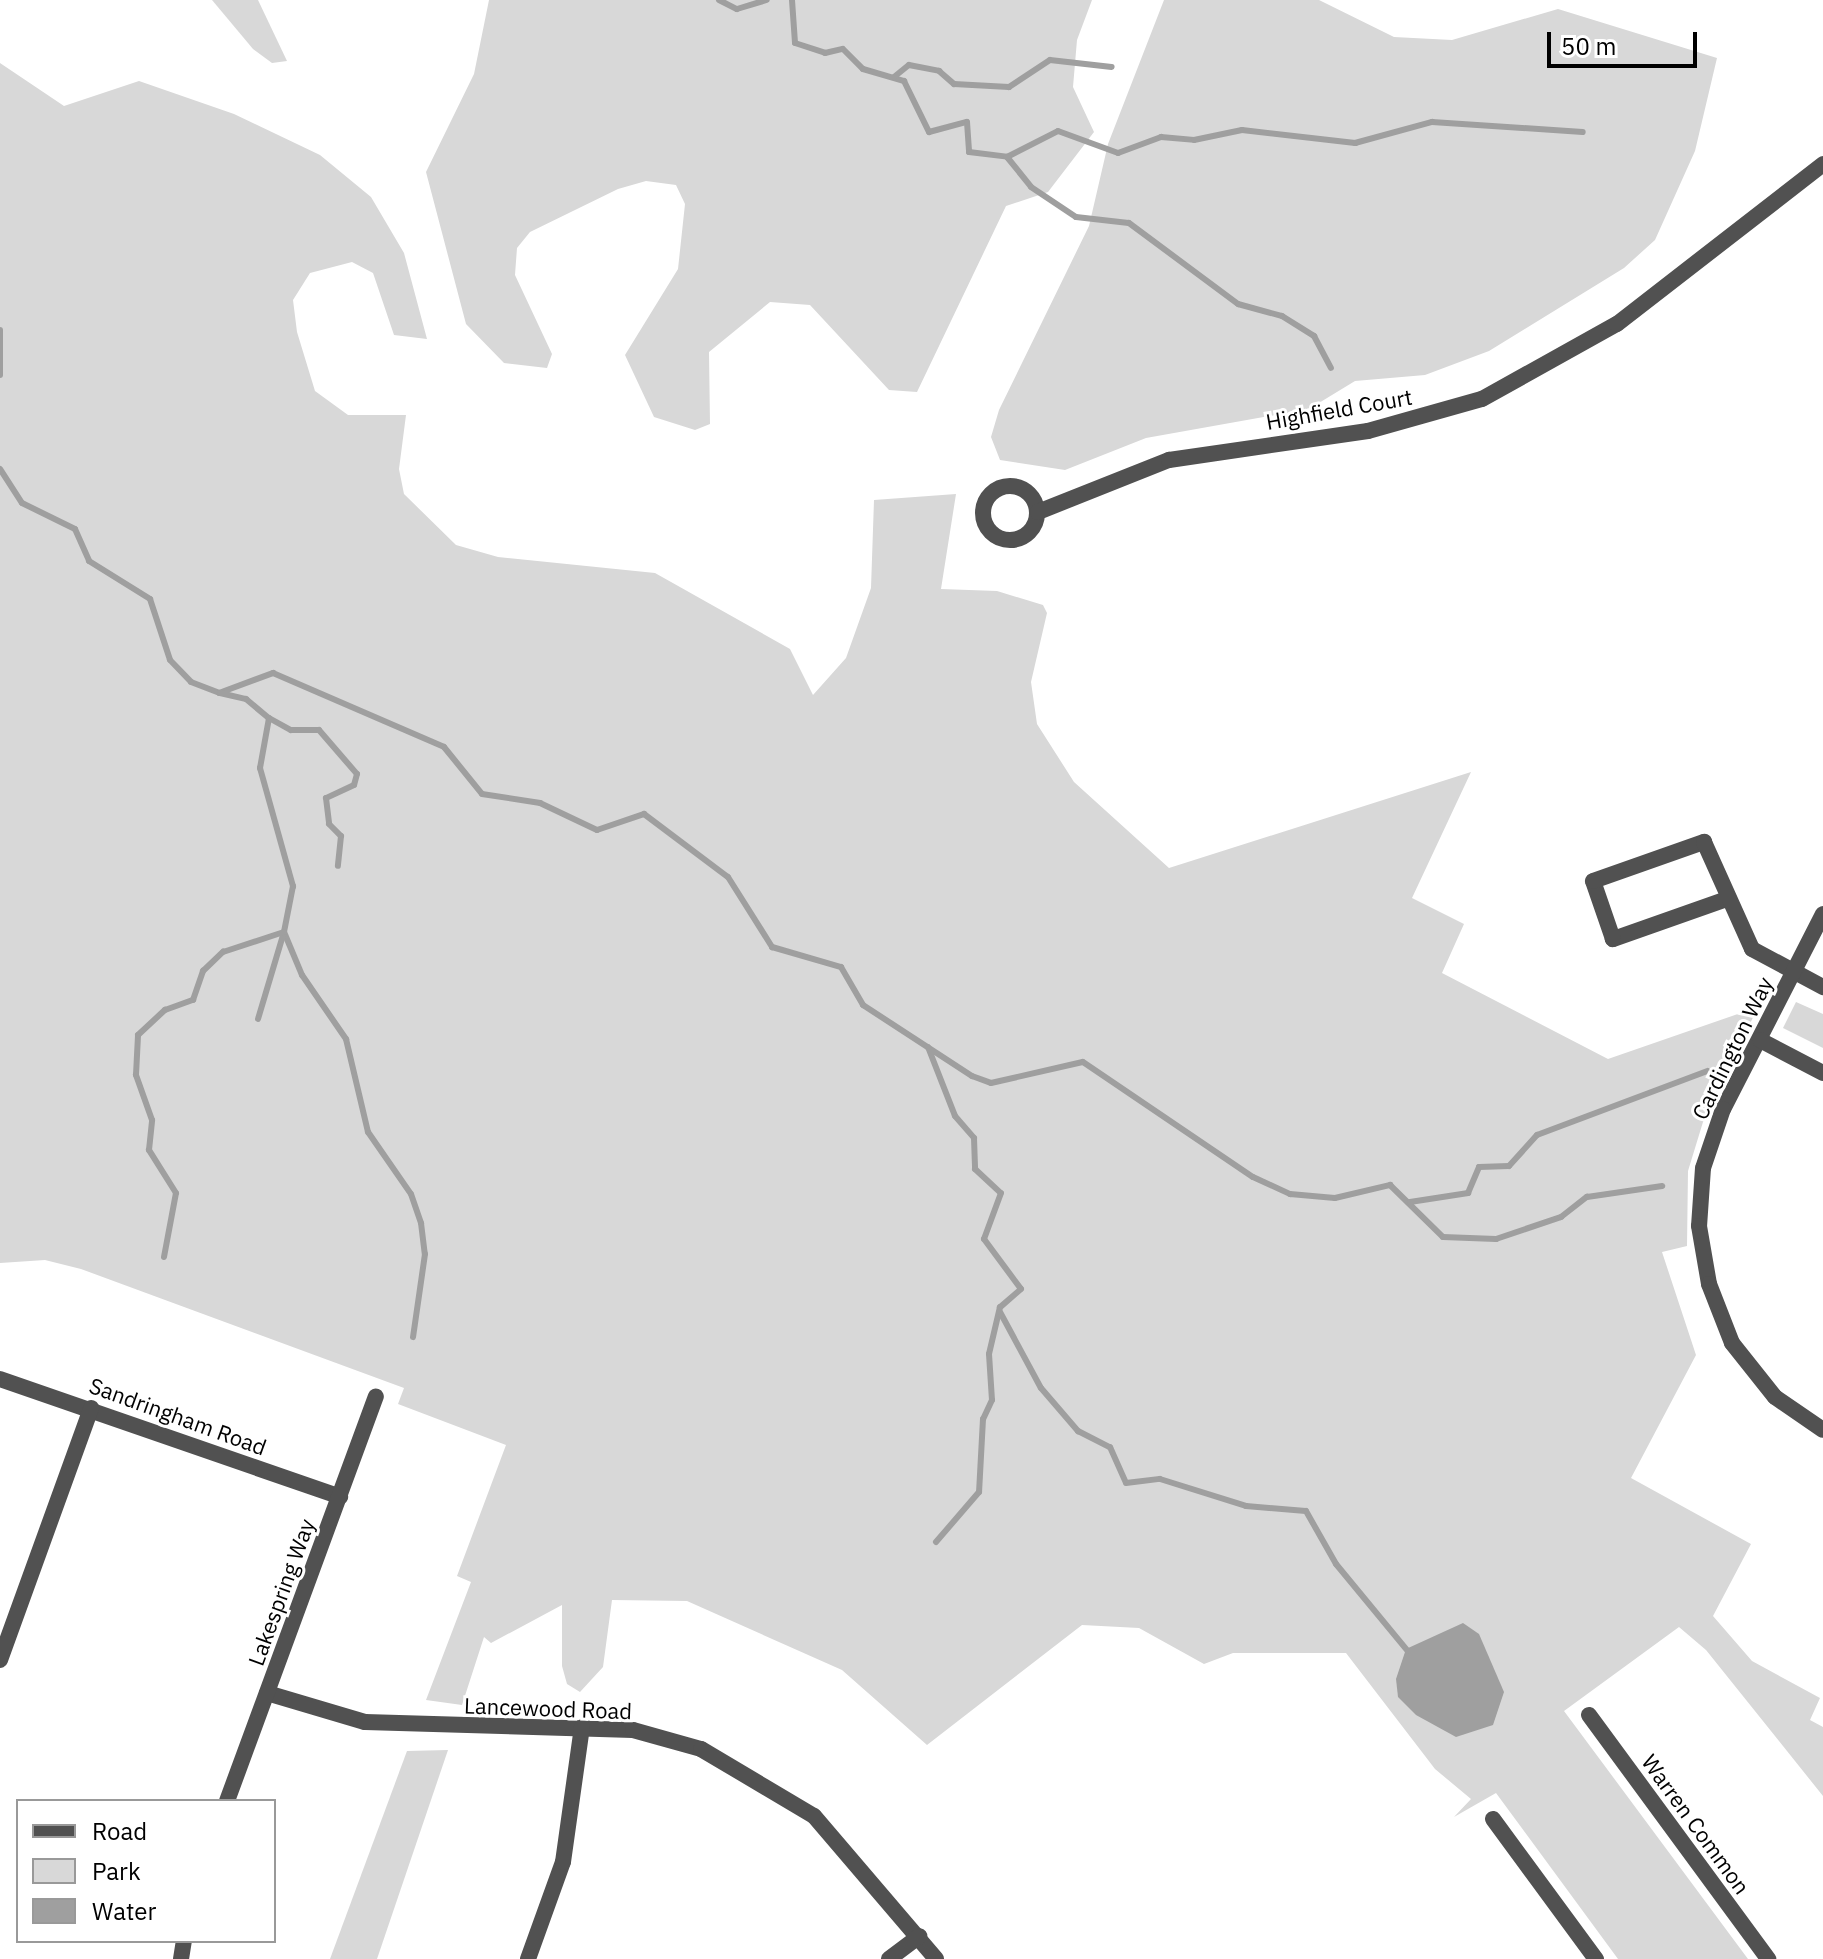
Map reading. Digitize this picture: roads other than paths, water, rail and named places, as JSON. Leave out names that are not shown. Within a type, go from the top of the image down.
[{"type":"street","name":"Highfield Court","points":[[1038,512],[1169,460],[1381,428],[1482,399],[1617,324],[1823,164]]},
{"type":"street","points":[[1724,900],[1613,939],[1593,881],[1704,842],[1724,900],[1752,949],[1792,974],[1823,987]]},
{"type":"street","name":"Cardington Way","points":[[1823,914],[1710,1144],[1700,1239],[1721,1321],[1748,1368],[1775,1397],[1823,1430]]},
{"type":"street","points":[[1760,1040],[1823,1073]]},
{"type":"street","name":"Sandringham Road","points":[[0,1379],[91,1408],[340,1497]]},
{"type":"street","name":"Lakespring Way","points":[[228,1799],[376,1397]]},
{"type":"street","points":[[0,1660],[91,1408]]},
{"type":"street","name":"Lancewood Road","points":[[267,1693],[365,1722],[633,1730],[701,1749],[783,1792],[850,1851],[936,1959]]},
{"type":"street","name":"Warren Common","points":[[1589,1715],[1768,1959]]},
{"type":"street","points":[[528,1959],[563,1862],[582,1727]]},
{"type":"street","points":[[1493,1819],[1596,1959]]},
{"type":"street","points":[[889,1959],[919,1936]]},
{"type":"water","points":[[1463,1623],[1479,1634],[1504,1692],[1493,1725],[1456,1737],[1416,1715],[1398,1697],[1396,1679],[1406,1649]]},
{"type":"waterway","points":[[719,0],[737,9],[767,0]]},
{"type":"waterway","points":[[792,0],[795,43],[825,53],[843,49],[863,69],[904,81],[929,132],[967,122],[969,152],[1007,157],[1031,187],[1076,217],[1129,223],[1238,304],[1282,316],[1314,336],[1331,368]]},
{"type":"waterway","points":[[894,77],[909,65],[939,71],[954,84],[1009,87],[1050,60],[1112,67]]},
{"type":"waterway","points":[[1007,157],[1058,131],[1118,153],[1161,137],[1194,140],[1242,130],[1355,143],[1432,122],[1583,132]]},
{"type":"waterway","points":[[0,330],[0,375]]},
{"type":"waterway","points":[[0,469],[22,503],[75,529],[89,561],[150,599],[170,660],[191,682],[219,693],[273,673],[444,747],[482,794],[540,803],[597,830],[644,814],[728,877],[772,947],[841,967],[863,1005],[972,1076],[991,1083],[1083,1062],[1253,1177],[1290,1194],[1335,1198],[1390,1185],[1443,1237],[1496,1239],[1561,1217],[1587,1197],[1662,1186]]},
{"type":"waterway","points":[[220,693],[246,699],[269,718],[260,768],[293,886],[284,932],[302,975],[346,1039],[368,1132],[411,1194],[421,1223],[425,1254],[413,1337]]},
{"type":"waterway","points":[[269,718],[291,730],[319,730],[357,774],[354,785],[326,798],[329,824],[341,836],[338,866]]},
{"type":"waterway","points":[[258,1019],[284,932]]},
{"type":"waterway","points":[[164,1257],[176,1193],[149,1150],[152,1120],[136,1075],[138,1035],[165,1010],[193,1000],[203,971],[223,952],[284,932]]},
{"type":"waterway","points":[[928,1047],[955,1116],[974,1138],[975,1169],[1001,1193],[984,1239],[1021,1289],[1000,1307],[989,1354],[992,1400],[983,1419],[979,1492],[936,1542]]},
{"type":"waterway","points":[[1410,1202],[1468,1193],[1479,1167],[1509,1166],[1537,1135],[1707,1071]]},
{"type":"waterway","points":[[1000,1312],[1041,1388],[1078,1431],[1110,1447],[1126,1483],[1160,1479],[1246,1506],[1306,1511],[1336,1564],[1407,1650]]}]
